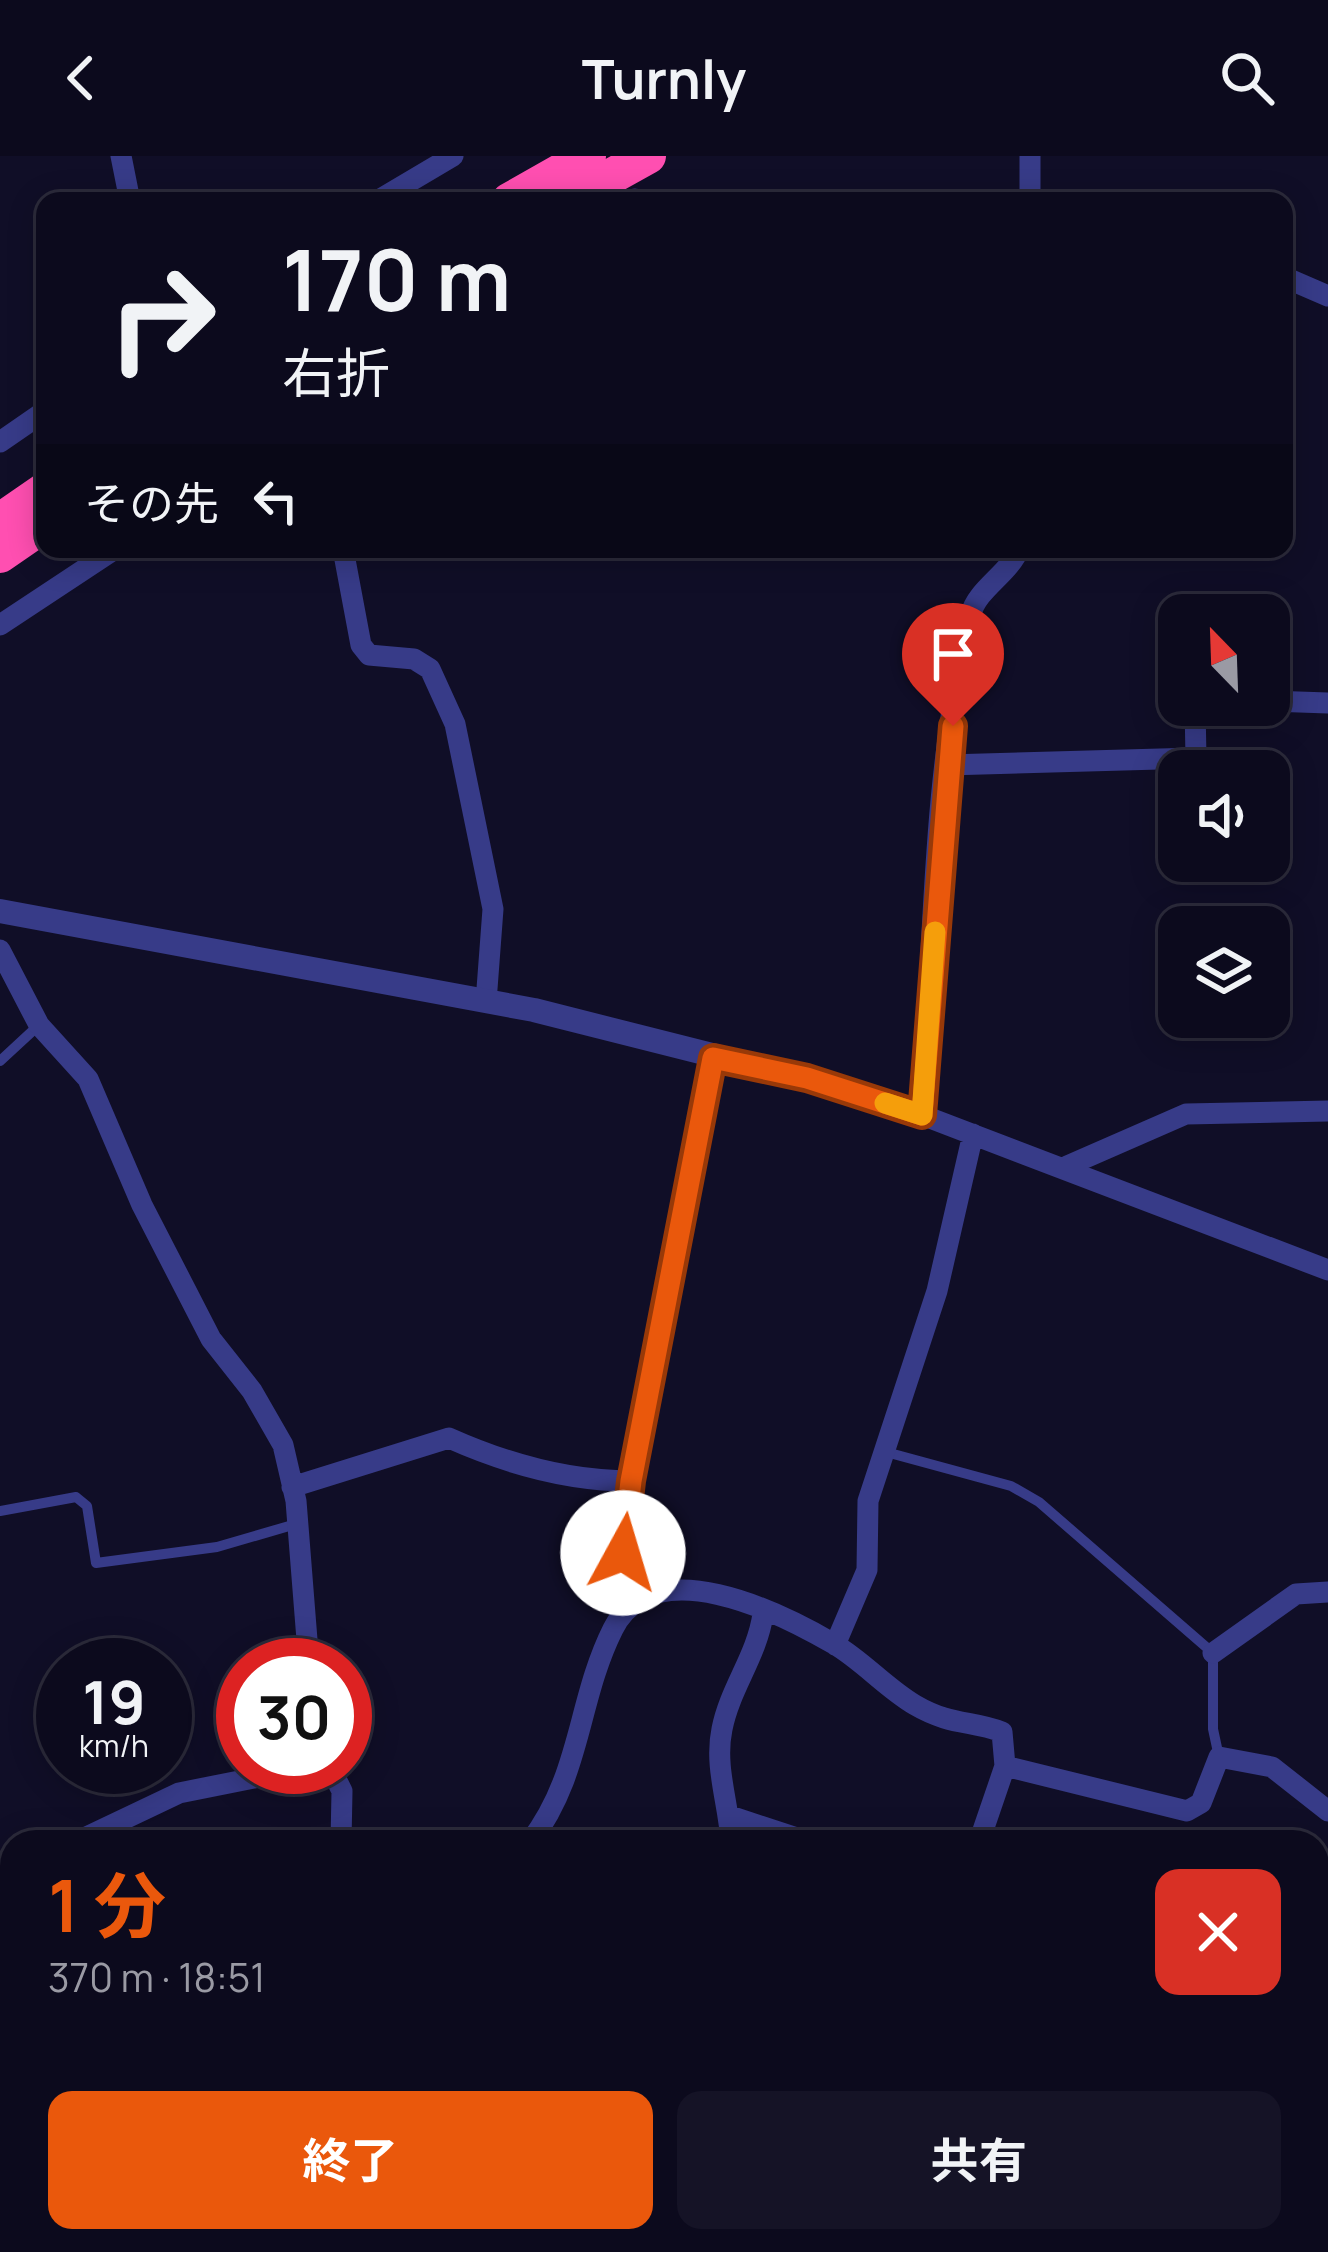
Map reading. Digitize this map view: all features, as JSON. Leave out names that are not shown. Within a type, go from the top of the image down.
[{"type":"highway","points":[[525,192],[588,156]]},
{"type":"highway","points":[[583,192],[648,156]]},
{"type":"highway","points":[[0,520],[36,496]]},
{"type":"highway","points":[[0,555],[36,530]]},
{"type":"street","points":[[122,156],[128,192]]},
{"type":"street","points":[[391,192],[453,156]]},
{"type":"street","points":[[1030,156],[1030,192]]},
{"type":"street","points":[[1293,281],[1328,296]]},
{"type":"street","points":[[0,442],[36,417]]},
{"type":"street","points":[[0,625],[102,558]]},
{"type":"street","points":[[346,558],[361,645],[369,656],[414,659],[430,669],[454,724],[493,909],[486,1002]]},
{"type":"street","points":[[922,1115],[947,765],[972,607],[1016,558]]},
{"type":"street","points":[[1290,702],[1328,703]]},
{"type":"street","points":[[947,765],[1196,758],[1195,726]]},
{"type":"street","points":[[0,910],[486,1002],[807,1078],[1066,1166],[1138,1201],[1328,1270]]},
{"type":"street","points":[[0,950],[39,1025],[88,1079],[142,1205],[211,1339],[252,1390],[283,1445],[292,1487],[307,1638]]},
{"type":"street","points":[[631,1605],[619,1589],[631,1481],[713,1058]]},
{"type":"street","points":[[1066,1166],[1186,1114],[1328,1111]]},
{"type":"street","points":[[836,1645],[867,1570],[868,1501],[937,1291],[973,1134]]},
{"type":"street","points":[[292,1487],[449,1438],[495,1459],[597,1481],[631,1481]]},
{"type":"street","points":[[538,1830],[565,1788],[605,1648],[631,1605],[669,1589],[695,1588],[836,1645],[934,1716],[1001,1732],[1005,1766],[984,1830]]},
{"type":"street","points":[[1213,1654],[1296,1594],[1328,1592]]},
{"type":"street","points":[[731,1830],[720,1773],[721,1730],[756,1649],[764,1614]]},
{"type":"street","points":[[1005,1766],[1187,1811],[1202,1803],[1219,1756],[1272,1767],[1328,1810]]},
{"type":"street","points":[[101,1830],[179,1793],[216,1786]]},
{"type":"street","points":[[341,1830],[342,1794]]},
{"type":"street","points":[[730,1816],[773,1830]]},
{"type":"lane","points":[[0,1061],[39,1025]]},
{"type":"lane","points":[[886,1452],[1011,1486],[1039,1502],[1213,1654],[1213,1729],[1219,1756]]},
{"type":"lane","points":[[0,1511],[76,1497],[87,1506],[96,1563],[218,1547],[296,1524]]},
{"type":"slow traffic","points":[[885,1103],[922,1115],[935,932]]},
{"type":"route","points":[[623,1553],[631,1481],[700,1148],[713,1058],[807,1078],[922,1115],[953,726]]}]
